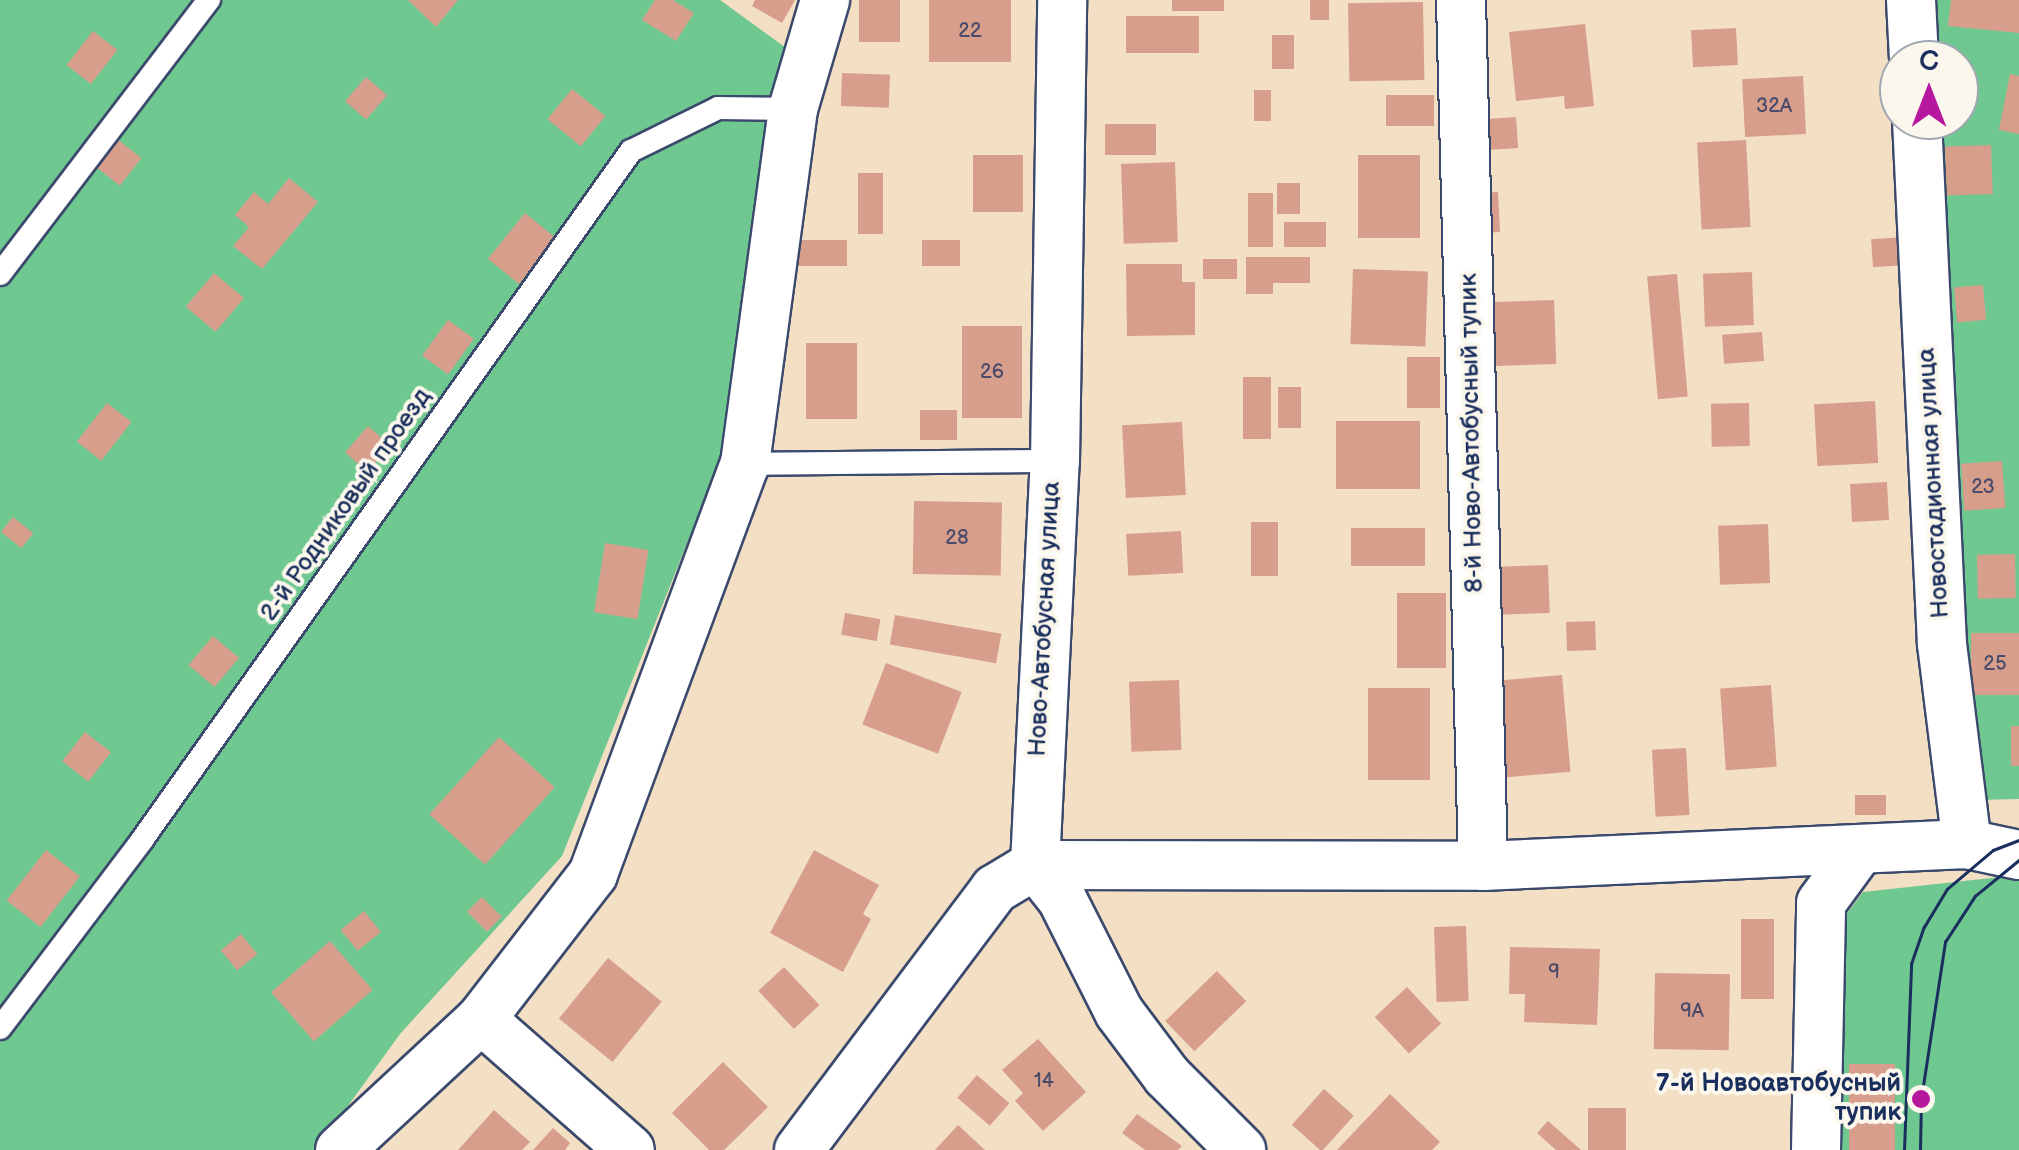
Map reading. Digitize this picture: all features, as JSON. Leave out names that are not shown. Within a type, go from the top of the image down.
[{"type":"street","points":[[340,1150],[481,1019],[593,874],[745,464],[793,109],[825,0]]},
{"type":"street","name":"Ново-Автобусная улица","points":[[1035,865],[1055,461],[1062,0]]},
{"type":"street","name":"8-й Ново-Автобусный тупик","points":[[1461,0],[1483,866]]},
{"type":"street","points":[[1911,0],[1913,40]]},
{"type":"street","name":"Новостадионная улица","points":[[1918,140],[1942,644],[1966,844]]},
{"type":"street","points":[[799,1150],[995,890],[1035,865],[1483,866],[1966,844],[2019,855]]},
{"type":"street","points":[[1816,1150],[1821,903],[1859,851]]},
{"type":"street","points":[[1035,865],[1062,899],[1119,1012],[1167,1076],[1242,1150]]},
{"type":"street","points":[[481,1019],[630,1150]]},
{"type":"lane","points":[[0,274],[209,0]]},
{"type":"lane","name":"2-й Родниковый проезд","points":[[0,1028],[142,840],[631,151],[718,108],[793,109]]},
{"type":"lane","points":[[745,464],[1055,461]]},
{"type":"green space","points":[[0,0],[720,0],[793,53],[722,456],[562,856],[400,1034],[316,1150],[0,1150]]},
{"type":"green space","points":[[1922,0],[2019,0],[2019,799],[1976,800],[1929,140],[1979,140],[1979,40],[1924,40]]},
{"type":"green space","points":[[2019,875],[2019,1150],[1832,1150],[1843,919],[1863,892]]},
{"type":"building","points":[[408,0],[458,0],[436,27]]},
{"type":"building","points":[[655,0],[673,0],[694,13],[676,41],[642,20]]},
{"type":"building","points":[[755,0],[795,0],[782,23],[752,6]]},
{"type":"building","points":[[859,0],[900,0],[900,42],[859,42]]},
{"type":"building","points":[[929,0],[1011,0],[1011,62],[929,62]]},
{"type":"building","points":[[1172,0],[1224,0],[1224,11],[1172,11]]},
{"type":"building","points":[[1310,0],[1329,0],[1329,20],[1310,20]]},
{"type":"building","points":[[1951,0],[2019,0],[2019,33],[1948,26]]},
{"type":"building","points":[[1423,2],[1424,80],[1349,81],[1348,3]]},
{"type":"building","points":[[1126,16],[1199,16],[1199,53],[1126,53]]},
{"type":"building","points":[[1585,24],[1594,106],[1565,109],[1564,96],[1516,101],[1509,32]]},
{"type":"building","points":[[1736,28],[1738,65],[1693,67],[1691,30]]},
{"type":"building","points":[[93,31],[117,50],[91,84],[67,65]]},
{"type":"building","points":[[1272,35],[1294,35],[1294,69],[1272,69]]},
{"type":"building","points":[[842,73],[890,75],[889,108],[841,106]]},
{"type":"building","points":[[2010,74],[2019,76],[2019,134],[1999,130]]},
{"type":"building","points":[[1803,76],[1806,134],[1745,137],[1742,79]]},
{"type":"building","points":[[366,77],[387,95],[366,120],[345,101]]},
{"type":"building","points":[[572,89],[605,116],[581,146],[547,119]]},
{"type":"building","points":[[1254,90],[1271,90],[1271,121],[1254,121]]},
{"type":"building","points":[[1386,95],[1434,95],[1434,126],[1386,126]]},
{"type":"building","points":[[1516,117],[1518,148],[1476,151],[1474,120]]},
{"type":"building","points":[[1105,124],[1156,124],[1156,155],[1105,155]]},
{"type":"building","points":[[117,139],[141,158],[120,186],[95,167]]},
{"type":"building","points":[[1746,140],[1751,227],[1702,229],[1697,143]]},
{"type":"building","points":[[1991,145],[1993,194],[1947,196],[1945,147]]},
{"type":"building","points":[[973,155],[1023,155],[1023,212],[973,212]]},
{"type":"building","points":[[1358,155],[1420,155],[1420,238],[1358,238]]},
{"type":"building","points":[[1175,162],[1178,242],[1124,244],[1121,164]]},
{"type":"building","points":[[858,173],[883,173],[883,234],[858,234]]},
{"type":"building","points":[[289,178],[318,202],[262,269],[233,246],[249,227],[235,215],[254,192],[268,204]]},
{"type":"building","points":[[1277,183],[1300,183],[1300,214],[1277,214]]},
{"type":"building","points":[[1498,192],[1500,232],[1478,233],[1476,193]]},
{"type":"building","points":[[1248,193],[1273,193],[1273,247],[1248,247]]},
{"type":"building","points":[[525,213],[556,238],[519,284],[488,259]]},
{"type":"building","points":[[1284,222],[1326,222],[1326,247],[1284,247]]},
{"type":"building","points":[[1905,237],[1907,265],[1873,267],[1871,239]]},
{"type":"building","points":[[796,240],[847,240],[847,266],[796,266]]},
{"type":"building","points":[[922,240],[960,240],[960,266],[922,266]]},
{"type":"building","points":[[1246,257],[1310,257],[1310,283],[1273,283],[1273,294],[1246,294]]},
{"type":"building","points":[[1203,259],[1237,259],[1237,279],[1203,279]]},
{"type":"building","points":[[1126,264],[1182,264],[1182,282],[1195,282],[1195,335],[1127,336]]},
{"type":"building","points":[[1353,269],[1428,272],[1425,347],[1350,344]]},
{"type":"building","points":[[1752,272],[1754,325],[1705,327],[1703,274]]},
{"type":"building","points":[[214,273],[244,298],[216,332],[186,307]]},
{"type":"building","points":[[1677,274],[1688,397],[1658,399],[1647,277]]},
{"type":"building","points":[[1983,285],[1986,320],[1957,322],[1954,288]]},
{"type":"building","points":[[1554,300],[1556,364],[1496,366],[1494,302]]},
{"type":"building","points":[[448,320],[474,339],[448,374],[422,356]]},
{"type":"building","points":[[962,326],[1022,326],[1022,418],[962,418]]},
{"type":"building","points":[[1762,332],[1764,361],[1724,364],[1722,335]]},
{"type":"building","points":[[806,343],[857,343],[857,419],[806,419]]},
{"type":"building","points":[[1407,357],[1440,357],[1440,408],[1407,408]]},
{"type":"building","points":[[1243,377],[1271,377],[1271,439],[1243,439]]},
{"type":"building","points":[[1278,387],[1301,387],[1301,428],[1278,428]]},
{"type":"building","points":[[1875,401],[1878,463],[1817,466],[1814,404]]},
{"type":"building","points":[[107,403],[131,422],[101,461],[77,442]]},
{"type":"building","points":[[1749,403],[1750,446],[1712,447],[1711,404]]},
{"type":"building","points":[[920,410],[957,410],[957,440],[920,440]]},
{"type":"building","points":[[1336,421],[1420,421],[1420,489],[1336,489]]},
{"type":"building","points":[[1182,422],[1186,495],[1126,498],[1122,425]]},
{"type":"building","points":[[368,426],[391,446],[368,472],[345,452]]},
{"type":"building","points":[[2002,461],[2005,508],[1964,511],[1961,464]]},
{"type":"building","points":[[1887,482],[1889,520],[1852,522],[1850,484]]},
{"type":"building","points":[[914,501],[1002,503],[1001,576],[913,574]]},
{"type":"building","points":[[13,517],[33,533],[21,548],[1,532]]},
{"type":"building","points":[[1251,522],[1278,522],[1278,576],[1251,576]]},
{"type":"building","points":[[1768,524],[1770,583],[1720,585],[1718,526]]},
{"type":"building","points":[[1351,528],[1425,528],[1425,566],[1351,566]]},
{"type":"building","points":[[1181,531],[1183,573],[1128,576],[1126,534]]},
{"type":"building","points":[[605,543],[648,550],[638,619],[594,612]]},
{"type":"building","points":[[2015,554],[2016,598],[1978,599],[1977,555]]},
{"type":"building","points":[[1548,565],[1550,613],[1501,615],[1499,567]]},
{"type":"building","points":[[1397,593],[1446,593],[1446,668],[1397,668]]},
{"type":"building","points":[[845,613],[880,619],[877,641],[841,635]]},
{"type":"building","points":[[895,615],[1001,634],[996,663],[890,645]]},
{"type":"building","points":[[1595,621],[1596,650],[1567,651],[1566,622]]},
{"type":"building","points":[[1971,633],[2019,633],[2019,695],[1971,695]]},
{"type":"building","points":[[213,636],[239,658],[215,687],[189,665]]},
{"type":"building","points":[[886,663],[962,692],[938,754],[862,725]]},
{"type":"building","points":[[1562,675],[1570,772],[1507,777],[1498,681]]},
{"type":"building","points":[[1179,680],[1181,750],[1131,752],[1129,682]]},
{"type":"building","points":[[1771,685],[1777,767],[1726,770],[1720,689]]},
{"type":"building","points":[[1368,688],[1430,688],[1430,780],[1368,780]]},
{"type":"building","points":[[2011,726],[2019,726],[2019,766],[2011,766]]},
{"type":"building","points":[[85,732],[111,752],[88,781],[62,761]]},
{"type":"building","points":[[499,737],[555,787],[485,864],[429,814]]},
{"type":"building","points":[[1686,748],[1690,815],[1656,817],[1652,750]]},
{"type":"building","points":[[1855,795],[1886,795],[1886,815],[1855,815]]},
{"type":"building","points":[[46,850],[80,876],[40,927],[7,900]]},
{"type":"building","points":[[814,850],[879,885],[863,914],[871,919],[843,972],[770,933]]},
{"type":"building","points":[[482,897],[502,917],[487,932],[467,912]]},
{"type":"building","points":[[364,911],[381,932],[358,951],[341,930]]},
{"type":"building","points":[[1741,919],[1774,919],[1774,999],[1741,999]]},
{"type":"building","points":[[1466,926],[1469,1001],[1437,1002],[1434,927]]},
{"type":"building","points":[[241,934],[257,954],[237,971],[221,950]]},
{"type":"building","points":[[330,941],[373,990],[314,1041],[271,992]]},
{"type":"building","points":[[1510,947],[1600,949],[1597,1025],[1524,1022],[1525,994],[1509,994]]},
{"type":"building","points":[[608,958],[662,1001],[613,1062],[559,1019]]},
{"type":"building","points":[[784,967],[819,1005],[794,1029],[758,991]]},
{"type":"building","points":[[1217,971],[1246,1001],[1194,1051],[1165,1021]]},
{"type":"building","points":[[1655,973],[1730,974],[1729,1050],[1654,1049]]},
{"type":"building","points":[[1407,987],[1441,1024],[1409,1054],[1375,1017]]},
{"type":"building","points":[[1038,1039],[1086,1092],[1043,1131],[1015,1101],[1023,1093],[1002,1070]]},
{"type":"building","points":[[723,1062],[768,1107],[724,1150],[709,1150],[672,1113]]},
{"type":"building","points":[[1849,1064],[1895,1064],[1895,1150],[1849,1150]]},
{"type":"building","points":[[977,1075],[1009,1103],[990,1126],[957,1098]]},
{"type":"building","points":[[1324,1089],[1354,1116],[1323,1150],[1292,1125]]},
{"type":"building","points":[[1390,1094],[1440,1142],[1432,1150],[1337,1150]]},
{"type":"building","points":[[1588,1108],[1626,1108],[1626,1150],[1588,1150]]},
{"type":"building","points":[[494,1110],[530,1142],[522,1150],[458,1150]]},
{"type":"building","points":[[1137,1114],[1182,1146],[1178,1150],[1145,1150],[1122,1133]]},
{"type":"building","points":[[1548,1121],[1581,1150],[1556,1150],[1537,1133]]},
{"type":"building","points":[[958,1125],[985,1150],[935,1150]]},
{"type":"building","points":[[553,1128],[570,1143],[565,1150],[533,1150]]},
{"type":"tram line","points":[[1904,1150],[1911,964],[1924,927],[1947,889],[1993,850],[2019,840]]},
{"type":"tram line","points":[[1920,1150],[1921,1099],[1945,942],[1975,896],[2019,860]]},
{"type":"place","name":"7-й Новоавтобусный тупик","points":[[1921,1099]]}]
